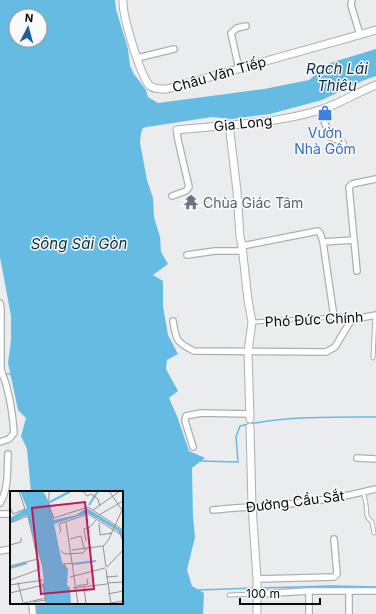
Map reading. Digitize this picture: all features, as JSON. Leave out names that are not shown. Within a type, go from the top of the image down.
[{"type":"street","name":"Châu Văn Tiếp","points":[[123,0],[127,24],[142,74],[150,87],[157,89],[167,89],[376,30]]},
{"type":"street","points":[[352,0],[351,4],[360,35]]},
{"type":"street","points":[[239,69],[231,32],[237,28],[246,26]]},
{"type":"street","points":[[137,58],[174,49]]},
{"type":"street","points":[[343,143],[331,137],[317,110],[342,102],[376,85]]},
{"type":"street","name":"Gia Long","points":[[178,130],[273,120],[317,110]]},
{"type":"street","points":[[229,124],[237,191],[240,237],[252,322],[248,352],[252,506],[257,587],[257,614]]},
{"type":"street","points":[[172,196],[186,191],[189,187],[178,140],[178,130]]},
{"type":"street","points":[[357,271],[349,187],[352,184],[376,180]]},
{"type":"street","points":[[187,255],[242,249],[318,231],[323,242],[334,317]]},
{"type":"street","points":[[323,242],[354,240]]},
{"type":"street","points":[[0,303],[2,374],[7,385],[13,412],[14,433],[9,439],[0,442]]},
{"type":"street","name":"Phó Đức Chính","points":[[334,317],[355,319],[376,315]]},
{"type":"street","points":[[173,321],[176,338],[181,345],[194,351],[326,352],[335,347],[350,322],[355,319]]},
{"type":"street","points":[[193,447],[185,421],[186,416],[200,413],[250,420]]},
{"type":"street","points":[[0,503],[6,490],[8,454]]},
{"type":"street","points":[[357,458],[376,459]]},
{"type":"street","name":"Đường Cầu Sắt","points":[[213,510],[252,506],[277,506],[322,500],[376,490]]},
{"type":"street","points":[[257,587],[334,577],[337,574],[334,539]]},
{"type":"street","points":[[0,551],[10,550]]},
{"type":"street","points":[[257,587],[309,591],[376,591]]},
{"type":"street","points":[[309,591],[309,614]]},
{"type":"street","points":[[349,591],[349,614]]},
{"type":"street","points":[[32,604],[33,614]]},
{"type":"lane","points":[[374,358],[376,315]]},
{"type":"lane","name":"Phó Đức Chính","points":[[252,322],[334,317]]},
{"type":"lane","points":[[363,492],[367,506],[365,513],[372,522],[374,533]]},
{"type":"lane","points":[[229,595],[257,587]]},
{"type":"water","name":"Sông Sài Gòn","points":[[0,0],[115,0],[116,9],[128,49],[130,66],[146,90],[148,97],[158,103],[264,89],[309,80],[328,64],[376,49],[376,76],[322,100],[270,114],[232,119],[212,117],[147,127],[143,128],[141,133],[140,143],[147,180],[153,198],[154,217],[160,237],[161,252],[168,264],[153,275],[163,281],[163,306],[168,335],[178,354],[167,360],[166,369],[178,391],[169,398],[189,451],[205,458],[192,468],[195,537],[187,570],[192,586],[204,593],[203,614],[35,614],[34,604],[123,604],[123,491],[31,491],[27,449],[21,436],[26,418],[18,410],[8,363],[11,341],[11,316],[0,257]]},
{"type":"waterway","points":[[4,374],[12,374]]},
{"type":"waterway","points":[[201,461],[238,462],[236,437],[240,426],[273,420],[325,417],[376,417]]},
{"type":"waterway","points":[[260,588],[331,586],[376,587]]},
{"type":"waterway","points":[[198,590],[254,588]]},
{"type":"place","name":"Vườn Nhà Gốm","points":[[325,113]]},
{"type":"place","name":"Chùa Giác Tâm","points":[[191,202]]},
{"type":"water label","name":"Rạch Lái Thiêu","points":[[337,76]]}]
